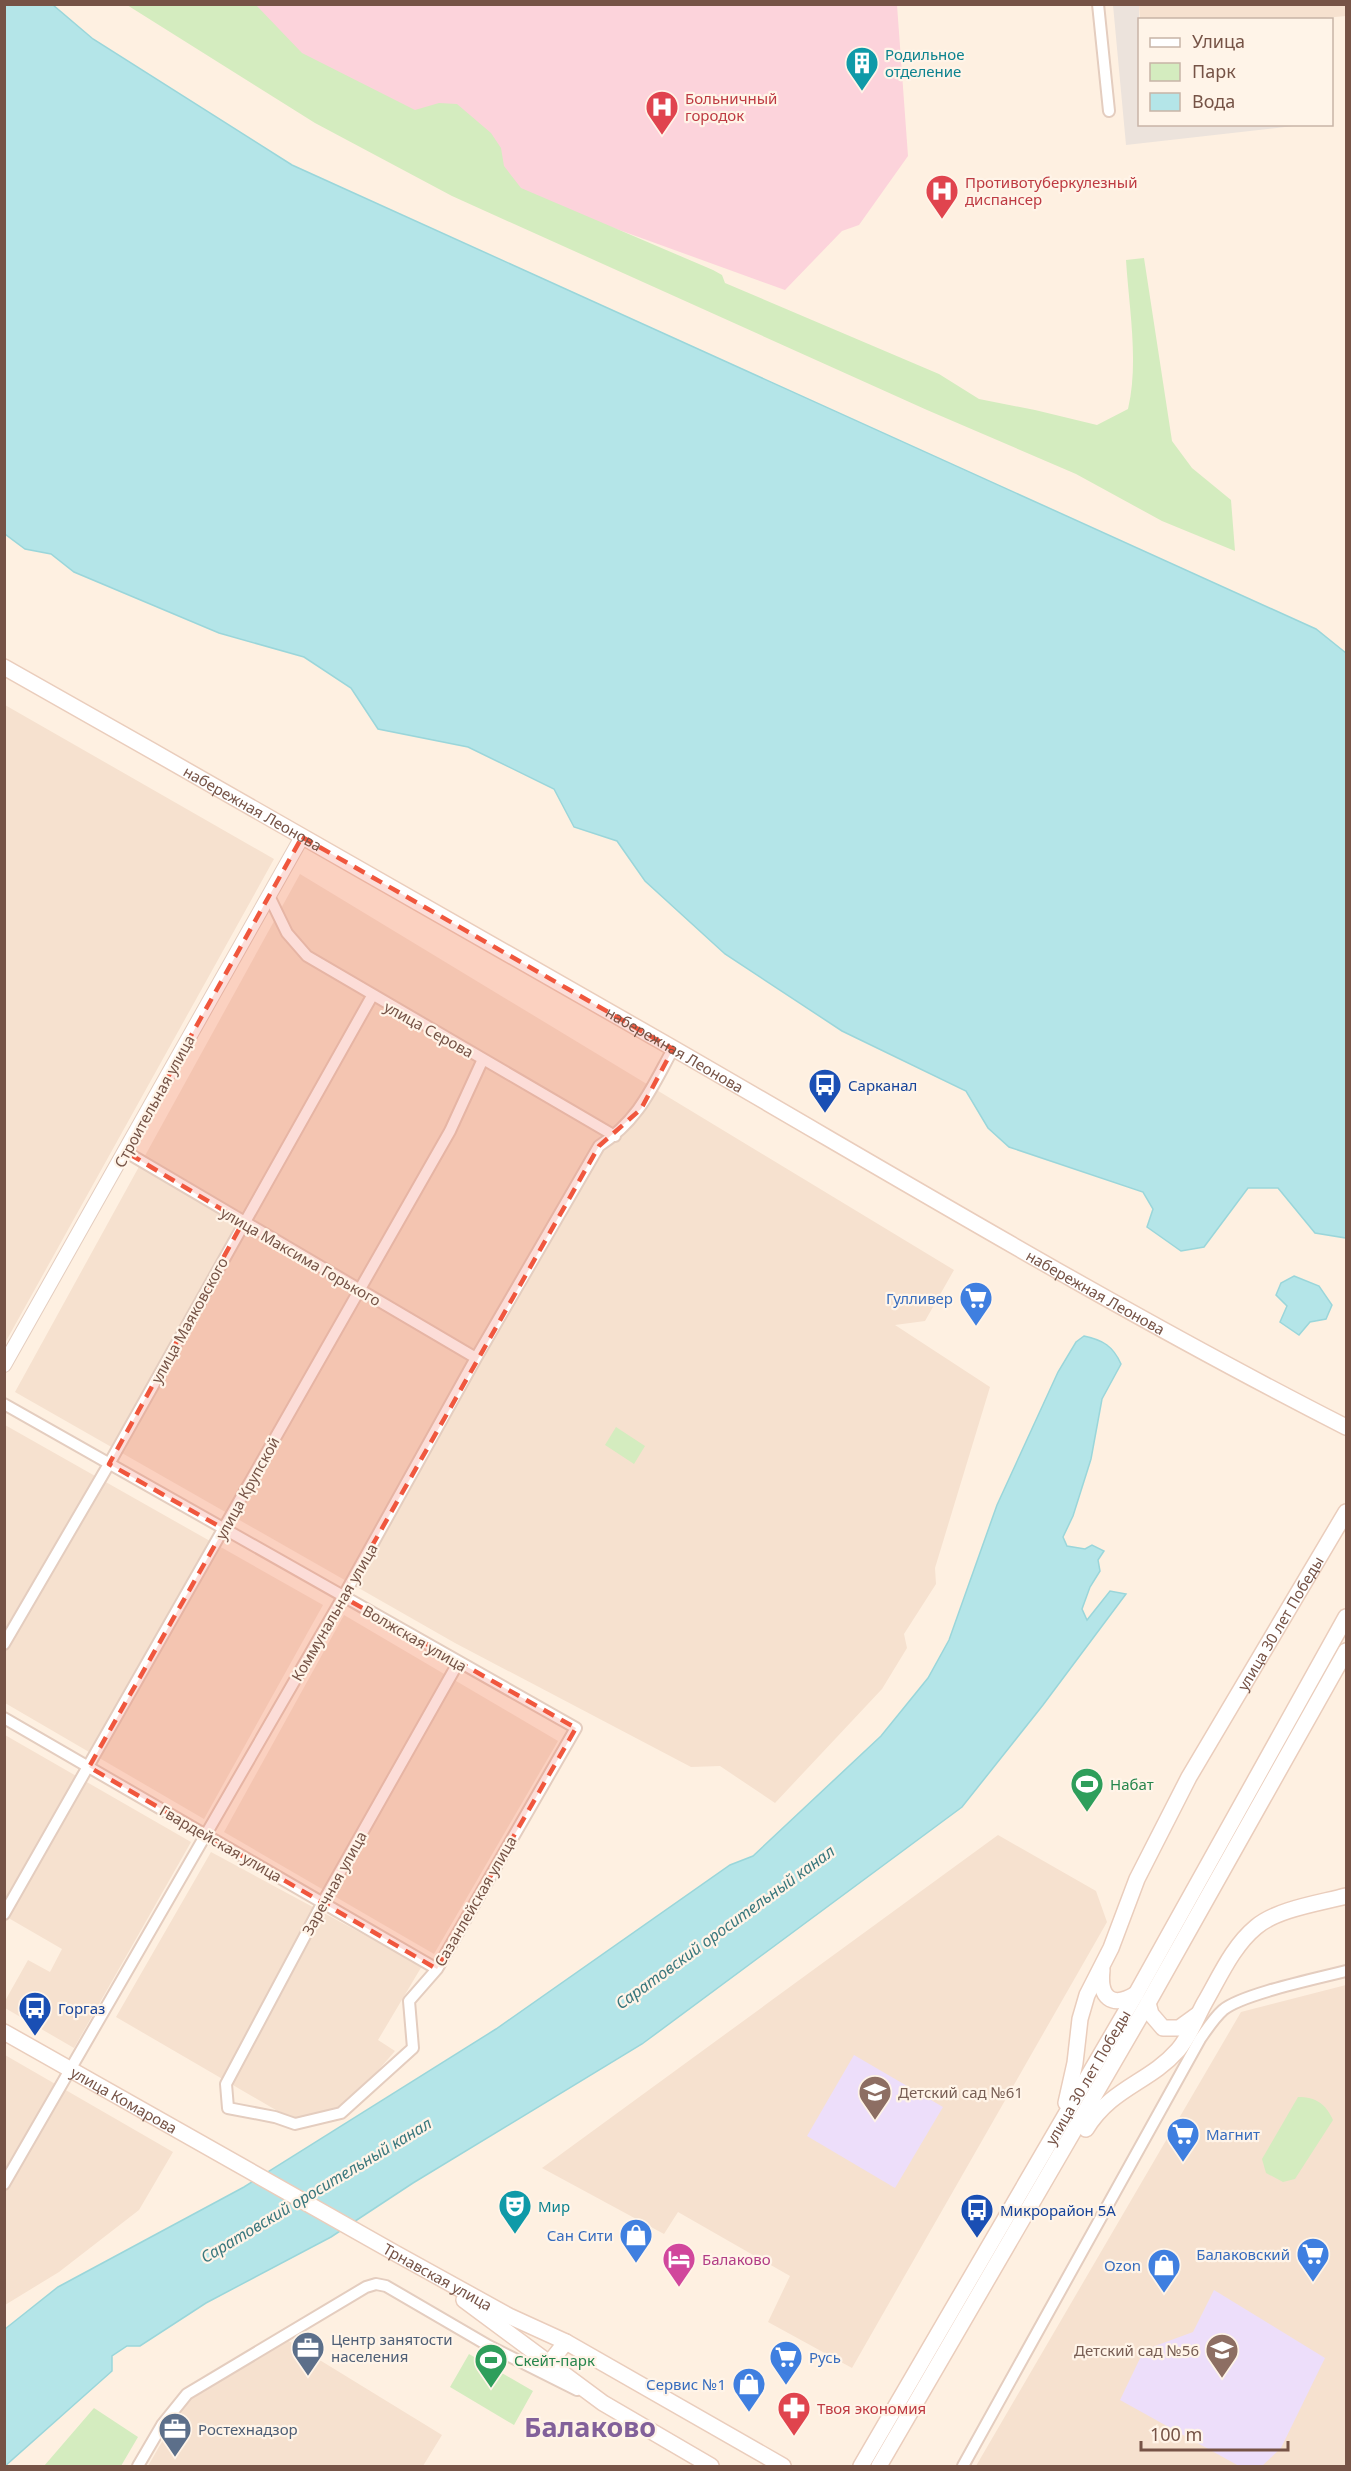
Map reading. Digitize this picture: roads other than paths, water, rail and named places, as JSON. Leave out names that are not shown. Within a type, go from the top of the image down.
[{"type":"main road","name":"набережная Леонова","points":[[4,668],[673,1048],[1051,1268],[1235,1370],[1347,1427]]},
{"type":"main road","name":"улица 30 лет Победы","points":[[1056,2128],[1067,2100],[1080,2019],[1087,1995],[1104,1963],[1137,1880],[1189,1777],[1347,1512]]},
{"type":"main road","name":"улица 30 лет Победы","points":[[861,2466],[1056,2128],[1142,1999],[1307,1685],[1347,1617]]},
{"type":"main road","points":[[879,2466],[1036,2198],[1142,1999],[1347,1651]]},
{"type":"main road","points":[[1036,2198],[1057,2175],[1104,2105],[1121,2091],[1166,2062],[1179,2048],[1230,1958],[1258,1925],[1282,1914],[1347,1896]]},
{"type":"main road","points":[[1104,1963],[1101,1980],[1106,1995],[1118,2002],[1142,1999]]},
{"type":"main road","points":[[1142,1999],[1163,2028],[1179,2028],[1197,2015]]},
{"type":"main road","name":"улица Комарова","points":[[4,2032],[394,2253]]},
{"type":"main road","name":"Трнавская улица","points":[[394,2253],[501,2326],[551,2367],[603,2403],[711,2466]]},
{"type":"main road","name":"Трнавская улица","points":[[394,2253],[509,2316],[566,2342],[783,2466]]},
{"type":"main road","points":[[551,2367],[554,2357],[566,2342]]},
{"type":"street","points":[[1098,4],[1109,111]]},
{"type":"street","name":"Строительная улица","points":[[4,1365],[302,837]]},
{"type":"street","name":"улица Серова","points":[[269,896],[287,933],[307,956],[615,1136]]},
{"type":"street","name":"улица Маяковского","points":[[4,1644],[109,1464],[372,996]]},
{"type":"street","name":"Коммунальная улица","points":[[4,2184],[343,1597],[476,1358],[599,1146],[615,1136],[641,1109],[673,1048]]},
{"type":"street","name":"улица Крупской","points":[[4,1914],[450,1131],[483,1059]]},
{"type":"street","name":"улица Максима Горького","points":[[126,1152],[476,1358]]},
{"type":"street","name":"Волжская улица","points":[[4,1404],[576,1728]]},
{"type":"street","name":"Заречная улица","points":[[228,2108],[226,2085],[323,1902],[458,1663]]},
{"type":"street","name":"Гвардейская улица","points":[[4,1718],[437,1969]]},
{"type":"street","name":"Сазанлейская улица","points":[[228,2108],[275,2117],[295,2124],[341,2113],[413,2048],[409,2001],[437,1969],[576,1728]]},
{"type":"street","points":[[963,2466],[1200,2039],[1216,2017],[1234,2003],[1251,1997],[1347,1971]]},
{"type":"street","points":[[138,2466],[162,2425],[187,2394],[366,2287],[376,2284],[386,2286],[489,2346],[603,2403]]},
{"type":"street","points":[[489,2346],[498,2345],[503,2341],[504,2334],[501,2326]]},
{"type":"water","points":[[5,4],[53,5],[93,39],[292,165],[1316,629],[1346,653],[1346,1238],[1315,1233],[1278,1188],[1248,1188],[1204,1247],[1181,1251],[1147,1227],[1153,1209],[1143,1192],[1009,1147],[988,1128],[966,1091],[842,1031],[725,954],[645,881],[617,841],[574,827],[554,789],[468,747],[378,729],[351,688],[304,657],[219,633],[74,572],[51,554],[25,549],[5,534]]},
{"type":"water","points":[[1294,1276],[1319,1286],[1332,1305],[1326,1319],[1310,1322],[1299,1335],[1280,1322],[1287,1306],[1276,1295],[1281,1283]]},
{"type":"water","name":"Саратовский оросительный канал","points":[[1084,1336],[1107,1345],[1121,1364],[1102,1399],[1091,1459],[1073,1516],[1063,1537],[1067,1546],[1085,1549],[1092,1545],[1104,1551],[1098,1560],[1100,1571],[1090,1587],[1082,1609],[1087,1620],[1110,1591],[1126,1594],[1043,1705],[962,1807],[642,2044],[413,2183],[331,2237],[206,2303],[140,2346],[127,2346],[112,2356],[112,2371],[5,2466],[5,2329],[58,2287],[244,2187],[496,2029],[730,1865],[753,1856],[881,1736],[928,1678],[949,1640],[997,1505],[1058,1372],[1076,1342]]},
{"type":"place","name":"Родильное отделение","points":[[862,92]]},
{"type":"place","name":"Больничный городок","points":[[662,136]]},
{"type":"place","name":"Противотуберкулезный диспансер","points":[[942,220]]},
{"type":"place","name":"Сарканал","points":[[825,1114]]},
{"type":"place","name":"Гулливер","points":[[976,1327]]},
{"type":"place","name":"Набат","points":[[1087,1813]]},
{"type":"place","name":"Горгаз","points":[[35,2037]]},
{"type":"place","name":"Детский сад №61","points":[[875,2121]]},
{"type":"place","name":"Магнит","points":[[1183,2163]]},
{"type":"place","name":"Мир","points":[[515,2235]]},
{"type":"place","name":"Микрорайон 5А","points":[[977,2239]]},
{"type":"place","name":"Сан Сити","points":[[636,2264]]},
{"type":"place","name":"Балаковский","points":[[1313,2283]]},
{"type":"place","name":"Балаково","points":[[679,2288]]},
{"type":"place","name":"Ozon","points":[[1164,2294]]},
{"type":"place","name":"Центр занятости населения","points":[[308,2377]]},
{"type":"place","name":"Детский сад №56","points":[[1222,2379]]},
{"type":"place","name":"Русь","points":[[786,2386]]},
{"type":"place","name":"Скейт-парк","points":[[491,2389]]},
{"type":"place","name":"Сервис №1","points":[[749,2413]]},
{"type":"place","name":"Твоя экономия","points":[[794,2437]]},
{"type":"place","name":"Ростехнадзор","points":[[175,2458]]},
{"type":"district","name":"Балаково","points":[[590,2426]]}]
